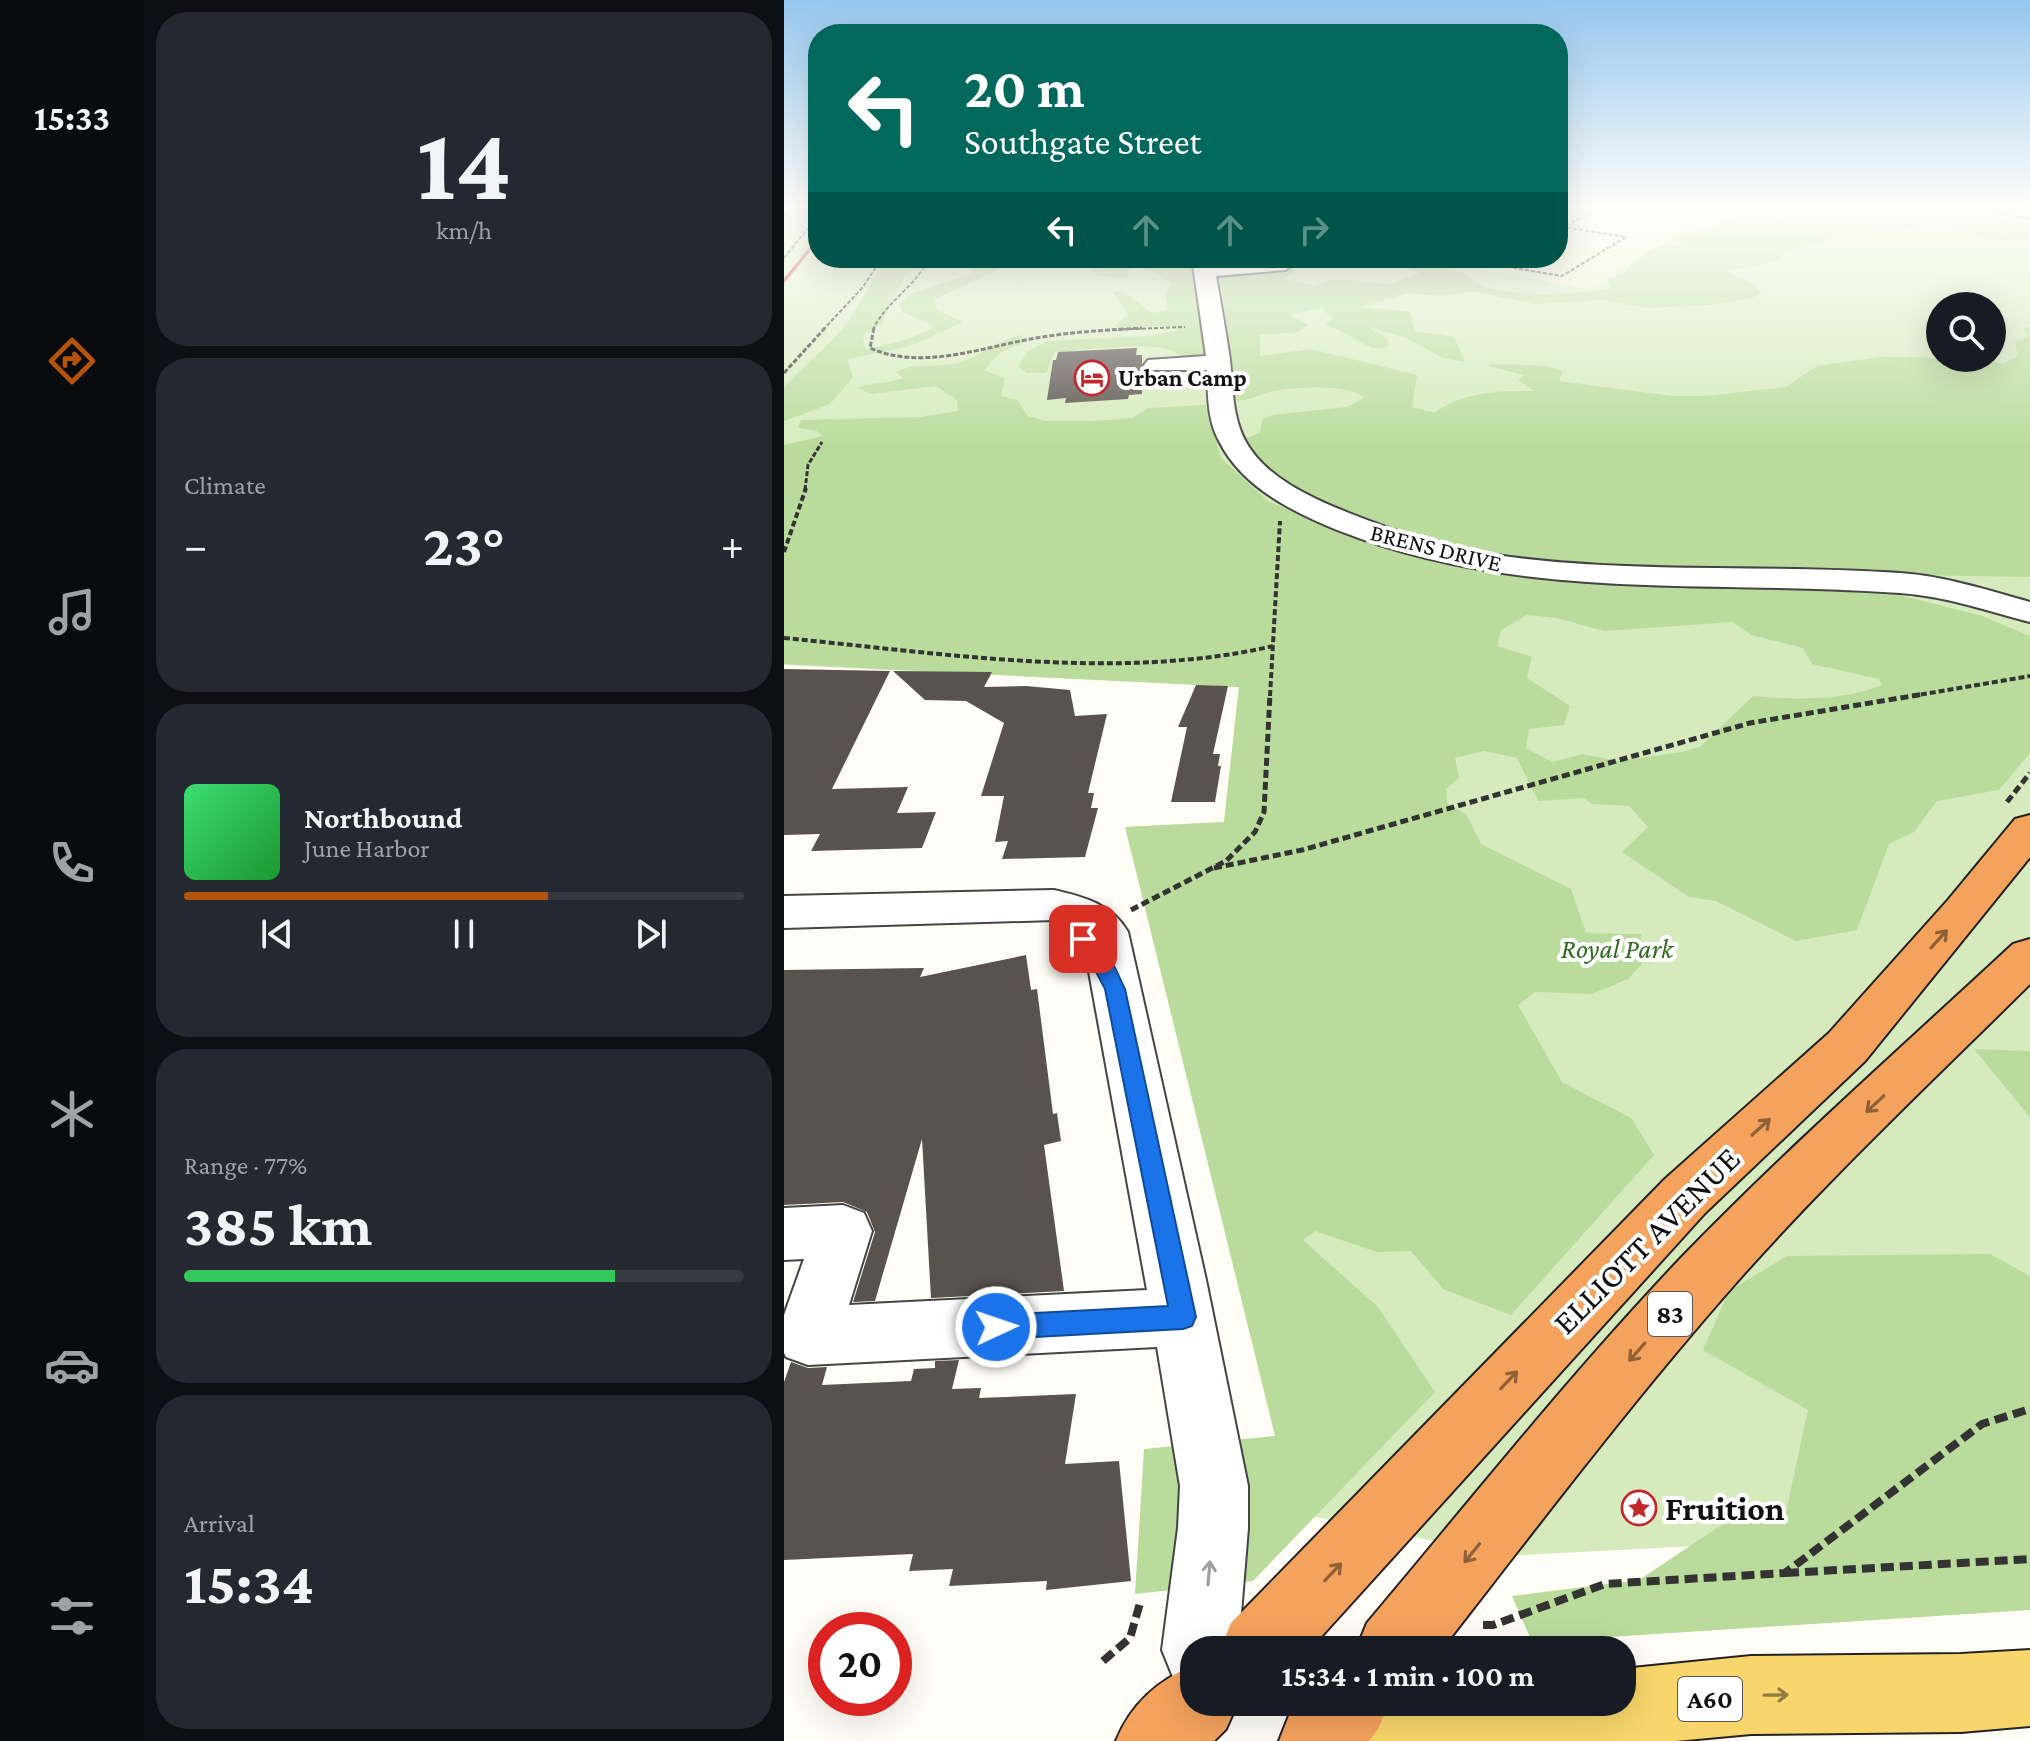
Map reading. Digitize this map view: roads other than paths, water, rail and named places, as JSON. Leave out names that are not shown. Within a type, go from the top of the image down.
[{"type":"highway","name":"ELLIOTT AVENUE","points":[[1271,1636],[1642,1241],[1847,1047],[1964,911],[2030,828]]},
{"type":"highway","name":"83","points":[[1405,1636],[1596,1400],[1700,1280],[1807,1169],[2030,956]]},
{"type":"highway","points":[[1318,1741],[1339,1716]]},
{"type":"main road","name":"A60","points":[[1394,1741],[1417,1731],[1461,1724],[1751,1695],[1961,1693],[2030,1688]]},
{"type":"street","name":"BRENS DRIVE","points":[[1206,286],[1227,428],[1233,444],[1250,465],[1301,502],[1378,536],[1481,562],[1578,575],[1862,582],[1939,598],[2024,621]]},
{"type":"street","points":[[1156,365],[1218,362]]},
{"type":"street","points":[[1862,582],[2030,583]]},
{"type":"street","points":[[784,912],[1054,905],[1078,911],[1092,934],[1098,956],[1115,989],[1183,1317],[1215,1501],[1197,1636]]},
{"type":"street","points":[[784,933],[1013,924],[1092,934]]},
{"type":"street","points":[[784,1234],[843,1231],[808,1336],[1183,1317]]},
{"type":"place","name":"Urban Camp","points":[[1092,378]]},
{"type":"place","name":"Fruition","points":[[1639,1508]]},
{"type":"park label","name":"Royal Park","points":[[1617,948]]}]
